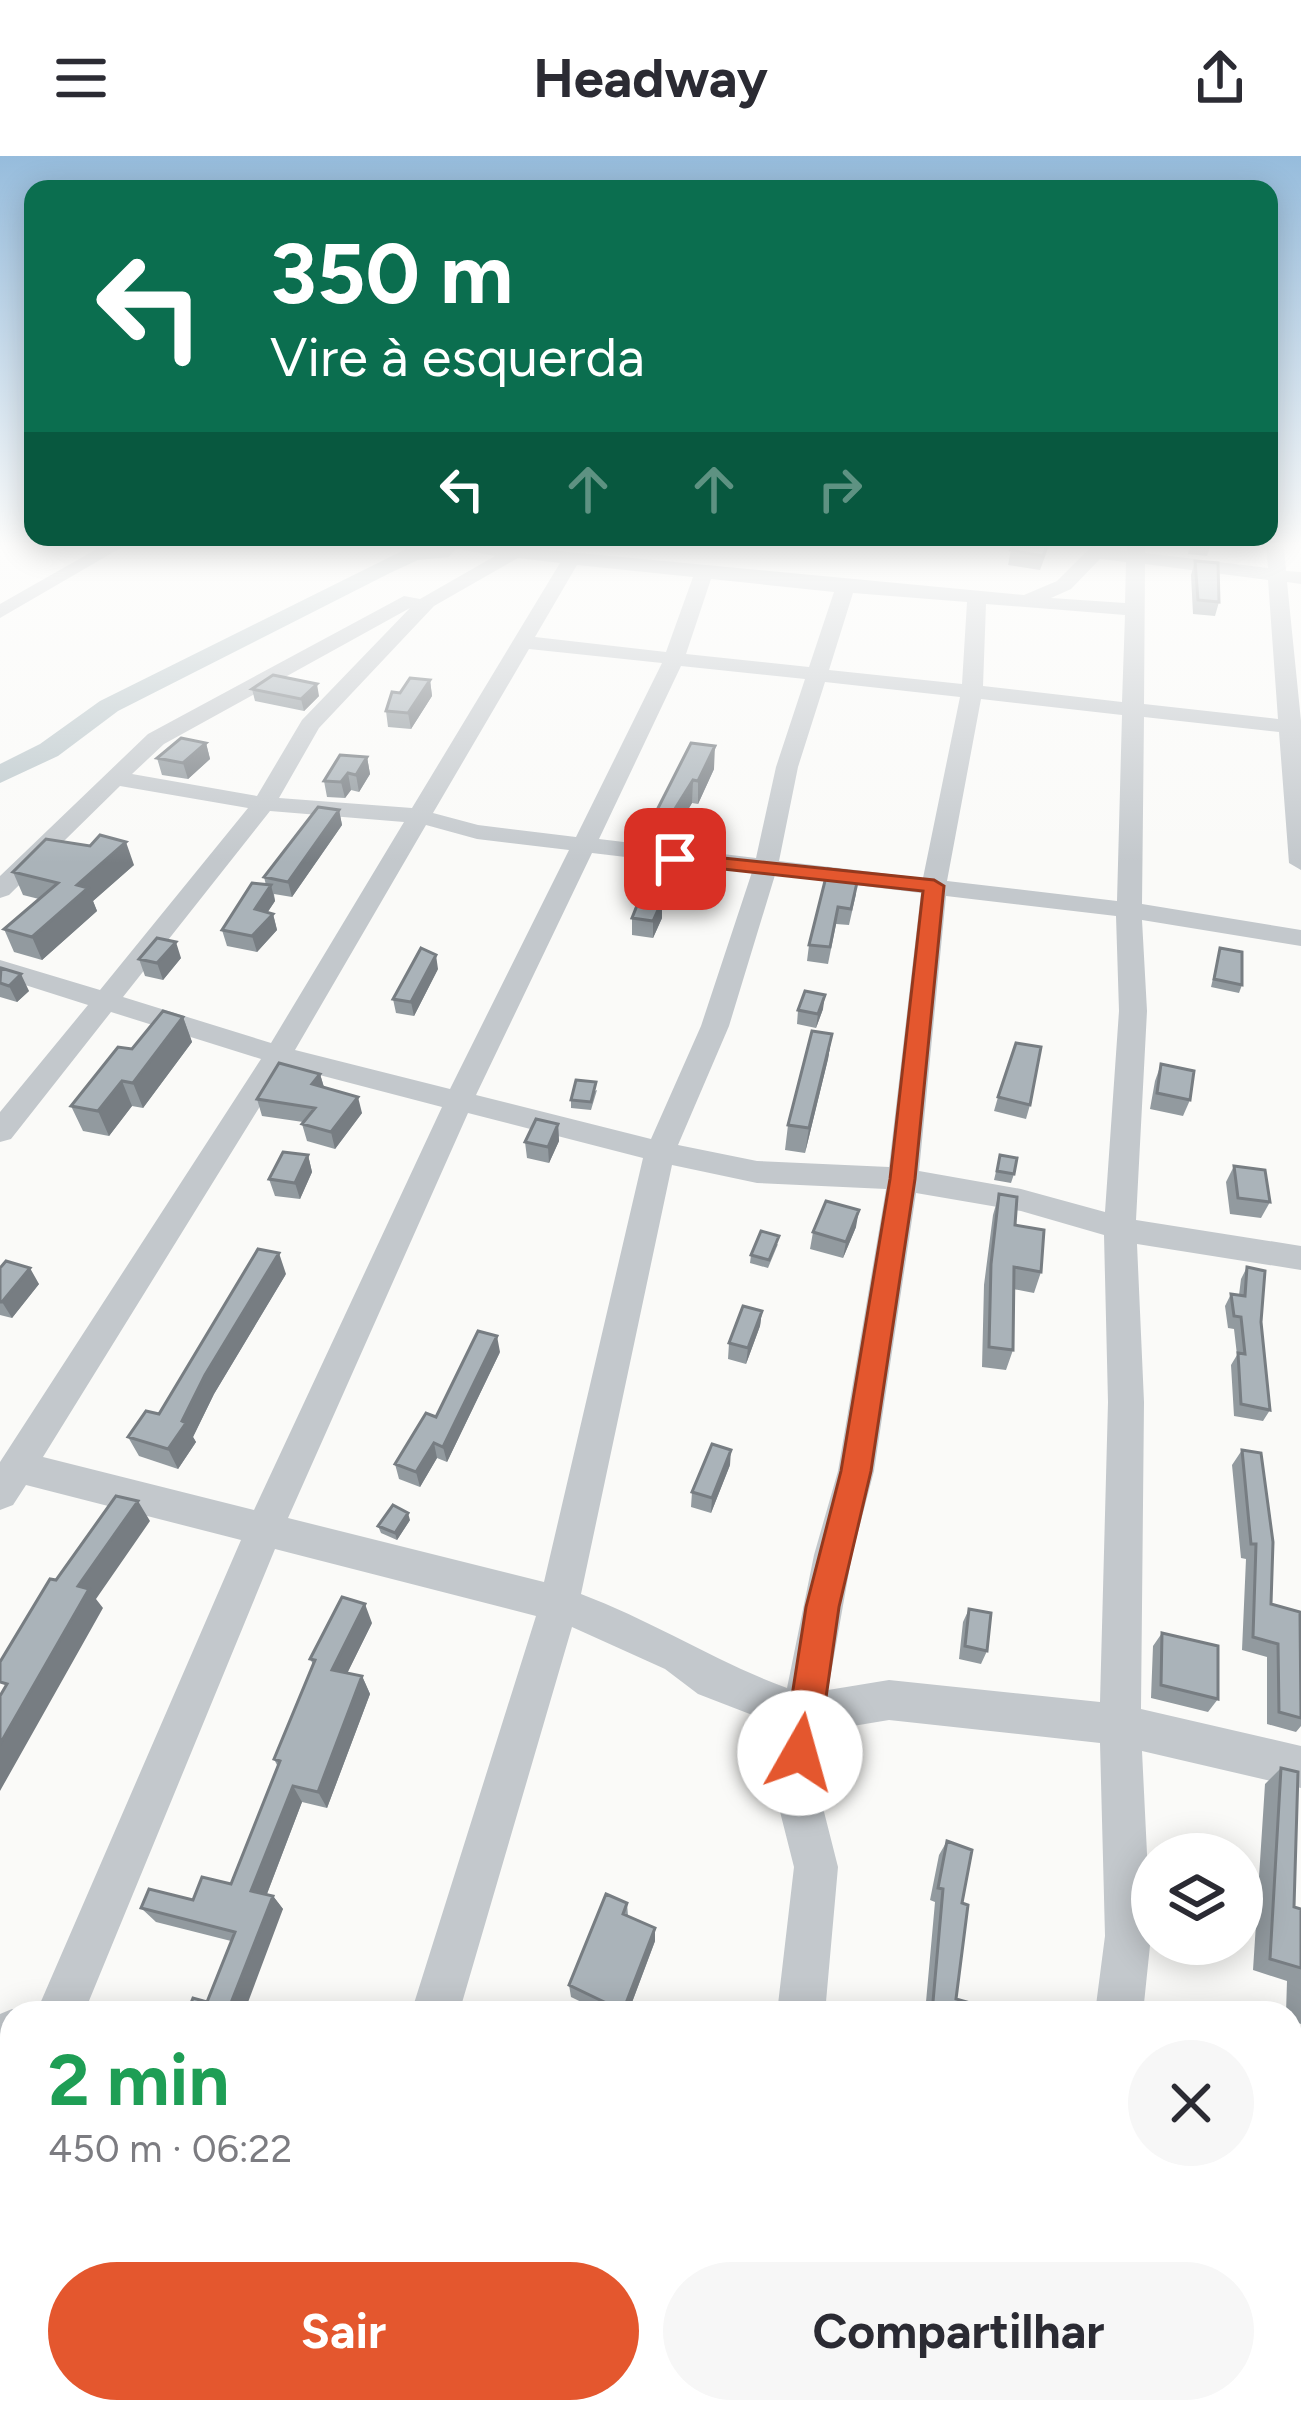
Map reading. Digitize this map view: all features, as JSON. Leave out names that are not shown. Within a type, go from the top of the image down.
[{"type":"street","points":[[0,890],[155,739],[313,652]]},
{"type":"street","points":[[0,1132],[265,804],[310,725],[382,652]]},
{"type":"street","points":[[517,652],[278,1055],[9,1480],[265,1528],[559,1604],[664,1648],[712,1680],[803,1714],[889,1700],[1120,1725],[1301,1768]]},
{"type":"street","points":[[597,652],[1294,727]]},
{"type":"street","points":[[59,2001],[265,1528],[458,1103],[588,844],[677,652]]},
{"type":"street","points":[[439,2001],[559,1604],[660,1152],[715,1026],[767,867],[787,767],[822,652]]},
{"type":"street","points":[[803,2001],[815,1915],[816,1867],[797,1792],[803,1714],[833,1555],[856,1471],[903,1179],[934,886],[972,692],[974,652]]},
{"type":"street","points":[[1120,2001],[1128,1936],[1120,1725],[1126,1402],[1120,1225],[1133,1011],[1129,910],[1133,652]]},
{"type":"street","points":[[1284,652],[1294,727],[1301,863]]},
{"type":"street","points":[[113,778],[265,804],[418,816],[476,832]]},
{"type":"street","points":[[402,842],[432,833],[476,832],[1129,910],[1301,938]]},
{"type":"street","points":[[0,968],[109,998],[278,1055],[660,1152],[758,1172],[903,1179],[1206,1248],[1301,1258]]},
{"type":"building","points":[[273,675],[317,684],[301,699],[252,689]]},
{"type":"building","points":[[410,678],[430,680],[408,713],[386,711],[392,692],[400,693]]},
{"type":"building","points":[[181,738],[206,743],[183,763],[157,758]]},
{"type":"building","points":[[691,743],[715,746],[698,781],[693,780],[668,820],[653,818]]},
{"type":"building","points":[[340,755],[367,757],[356,775],[348,773],[341,782],[324,781]]},
{"type":"building","points":[[318,807],[339,810],[288,882],[264,877]]},
{"type":"building","points":[[100,835],[126,842],[77,885],[88,888],[32,937],[4,929],[58,883],[13,872],[46,839],[90,846]]},
{"type":"building","points":[[828,869],[858,878],[851,909],[838,907],[830,947],[809,945]]},
{"type":"building","points":[[252,883],[271,885],[255,909],[273,914],[252,936],[222,930]]},
{"type":"building","points":[[640,898],[662,901],[653,921],[632,918]]},
{"type":"building","points":[[157,938],[176,942],[157,963],[139,959]]},
{"type":"building","points":[[421,948],[436,955],[411,1002],[393,999]]},
{"type":"building","points":[[1220,948],[1242,952],[1242,985],[1214,979]]},
{"type":"building","points":[[1,968],[21,974],[9,986],[0,983]]},
{"type":"building","points":[[805,991],[825,995],[818,1014],[798,1010]]},
{"type":"building","points":[[163,1011],[183,1017],[133,1083],[122,1081],[98,1111],[71,1106],[118,1047],[132,1049]]},
{"type":"building","points":[[812,1031],[832,1034],[809,1128],[788,1125]]},
{"type":"building","points":[[1016,1043],[1041,1047],[1030,1105],[998,1097]]},
{"type":"building","points":[[279,1063],[320,1074],[312,1084],[358,1097],[331,1132],[302,1124],[315,1108],[257,1099]]},
{"type":"building","points":[[1161,1064],[1194,1071],[1190,1100],[1157,1093]]},
{"type":"building","points":[[576,1080],[596,1082],[591,1102],[571,1100]]},
{"type":"building","points":[[536,1119],[558,1124],[548,1147],[525,1142]]},
{"type":"building","points":[[283,1152],[308,1155],[295,1183],[269,1179]]},
{"type":"building","points":[[1000,1155],[1017,1158],[1014,1174],[997,1171]]},
{"type":"building","points":[[1234,1166],[1265,1170],[1270,1202],[1238,1198]]},
{"type":"building","points":[[999,1194],[1017,1197],[1015,1225],[1044,1230],[1041,1272],[1014,1267],[1013,1350],[989,1347]]},
{"type":"building","points":[[826,1201],[859,1210],[846,1242],[813,1232]]},
{"type":"building","points":[[761,1231],[779,1236],[769,1260],[751,1255]]},
{"type":"building","points":[[258,1249],[279,1253],[205,1375],[182,1421],[186,1423],[168,1449],[128,1437],[146,1411],[159,1414]]},
{"type":"building","points":[[6,1261],[30,1268],[0,1302],[0,1268]]},
{"type":"building","points":[[1247,1267],[1265,1271],[1261,1322],[1270,1410],[1241,1404],[1238,1353],[1245,1354],[1241,1317],[1234,1316],[1231,1294],[1245,1296]]},
{"type":"building","points":[[743,1306],[762,1311],[748,1348],[729,1343]]},
{"type":"building","points":[[478,1331],[497,1336],[443,1447],[434,1443],[416,1472],[395,1464],[426,1413],[436,1417]]},
{"type":"building","points":[[712,1444],[731,1450],[712,1498],[692,1492]]},
{"type":"building","points":[[1242,1450],[1261,1453],[1273,1542],[1271,1604],[1300,1612],[1301,1718],[1279,1712],[1278,1644],[1253,1637],[1256,1544],[1251,1544]]},
{"type":"building","points":[[116,1496],[138,1501],[78,1586],[89,1589],[0,1744],[0,1696],[7,1684],[0,1682],[0,1662],[50,1579],[56,1580]]},
{"type":"building","points":[[393,1505],[408,1513],[395,1533],[378,1526]]},
{"type":"building","points":[[342,1597],[365,1604],[332,1670],[362,1676],[318,1792],[293,1786],[251,1891],[273,1896],[232,2001],[207,2001],[235,1932],[141,1908],[149,1889],[193,1900],[202,1877],[231,1884],[280,1761],[274,1759],[315,1660],[310,1659]]},
{"type":"building","points":[[969,1609],[991,1613],[987,1651],[965,1646]]},
{"type":"building","points":[[1162,1633],[1218,1646],[1218,1699],[1161,1685]]},
{"type":"building","points":[[1281,1768],[1298,1772],[1294,1907],[1301,1909],[1301,1968],[1270,1959]]},
{"type":"building","points":[[947,1841],[972,1850],[962,1903],[968,1905],[956,1999],[963,2001],[933,2001],[943,1889],[938,1888]]},
{"type":"building","points":[[606,1894],[627,1903],[623,1914],[655,1928],[627,2001],[602,2001],[569,1985]]},
{"type":"waterway","points":[[0,775],[49,750],[109,706],[216,652]]},
{"type":"route","points":[[675,859],[934,886],[903,1179],[856,1471],[822,1607],[800,1753]]}]
